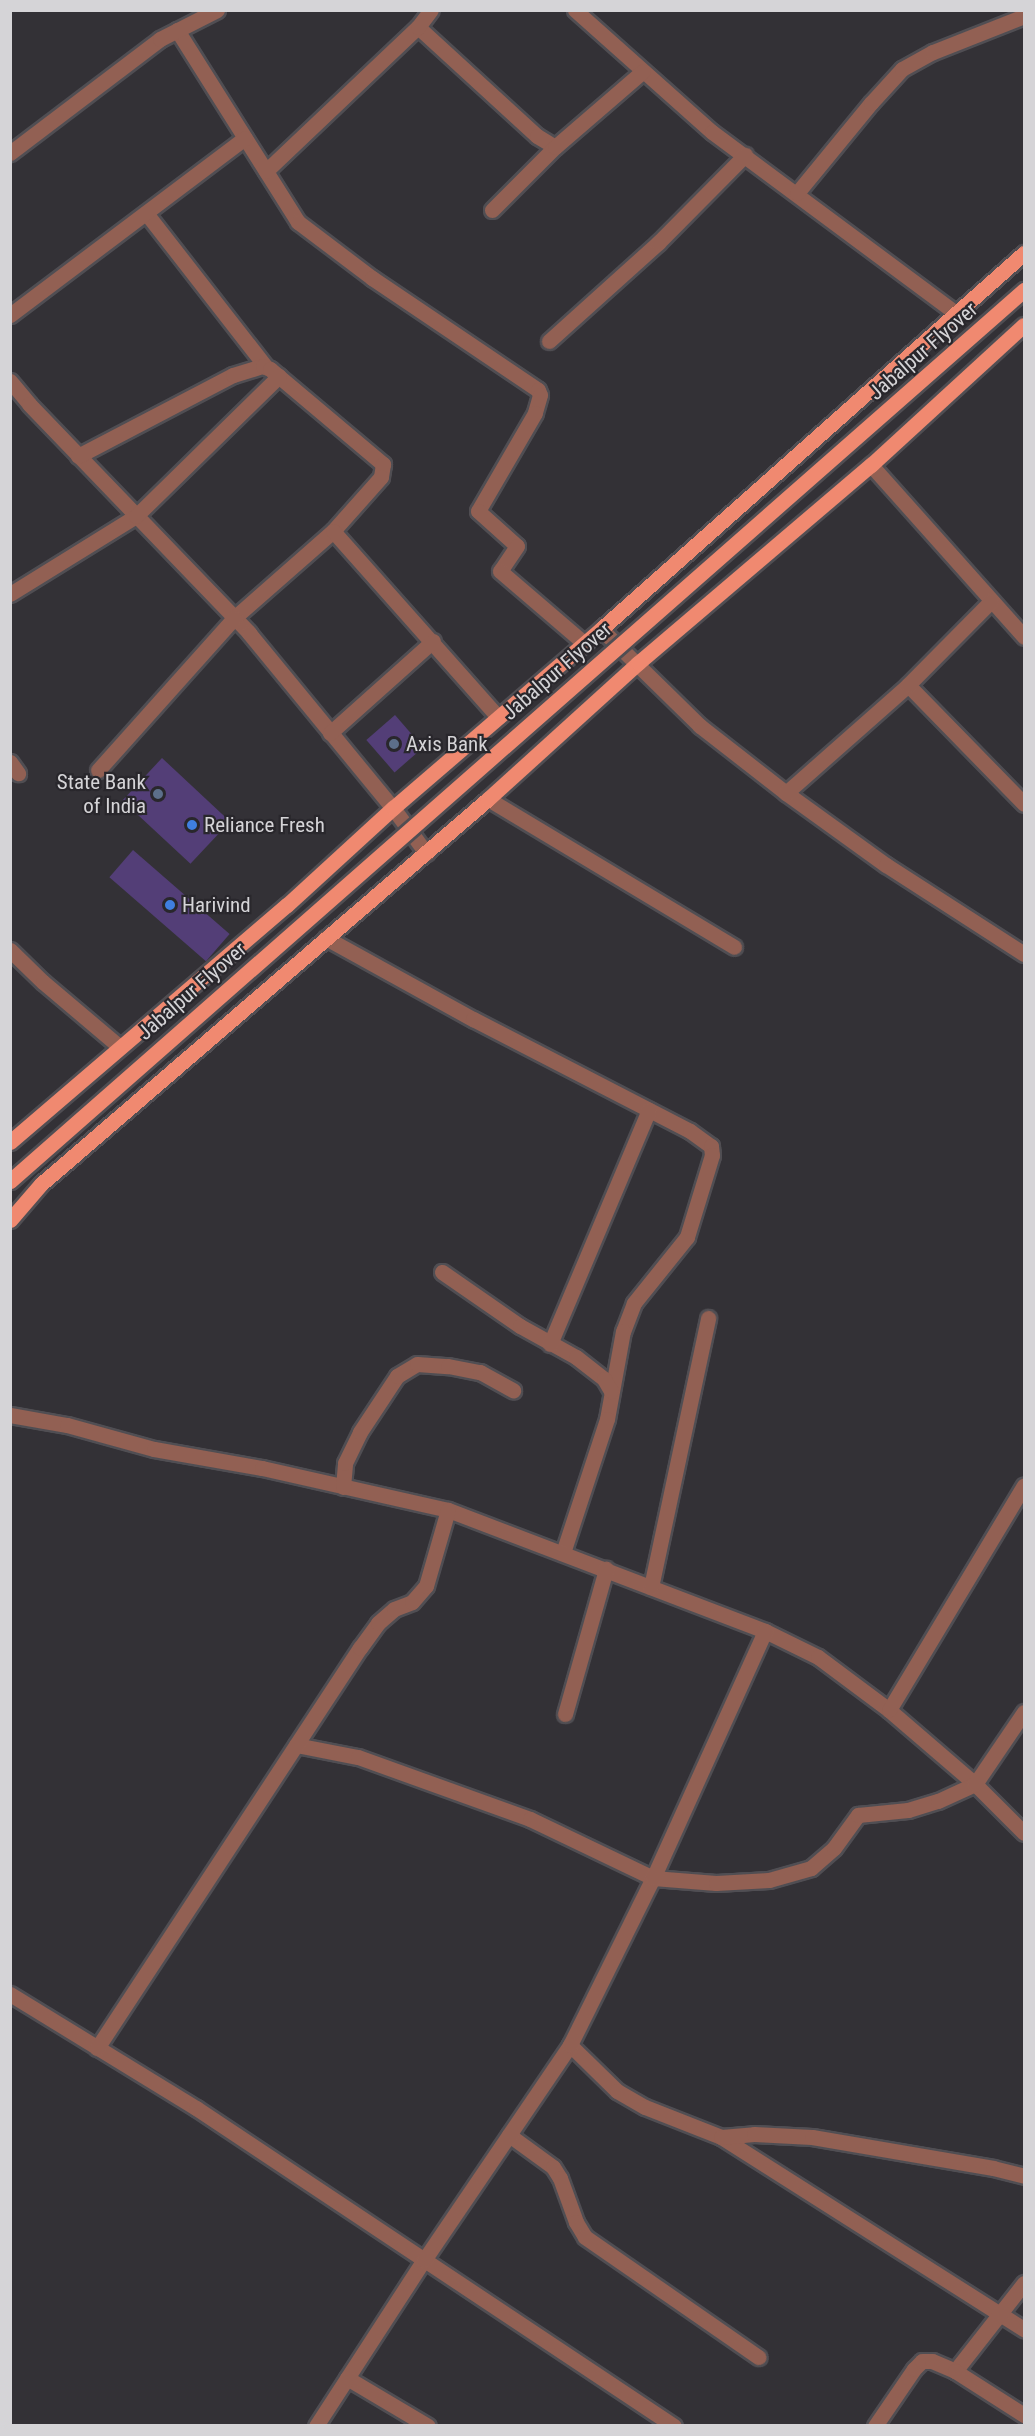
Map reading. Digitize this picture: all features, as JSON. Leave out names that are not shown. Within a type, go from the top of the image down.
[{"type":"main road","points":[[10,1142],[288,905],[393,808],[602,628],[1024,253]]},
{"type":"main road","name":"Jabalpur Flyover","points":[[10,1181],[1024,290]]},
{"type":"main road","points":[[10,1220],[41,1184],[488,799],[638,663],[871,465],[1024,325]]},
{"type":"street","points":[[10,153],[160,39],[217,10]]},
{"type":"street","points":[[266,171],[418,27],[431,10]]},
{"type":"street","points":[[575,10],[712,132],[956,313]]},
{"type":"street","points":[[797,194],[871,103],[902,69],[933,52],[1024,16]]},
{"type":"street","points":[[418,27],[537,136],[555,147]]},
{"type":"street","points":[[177,30],[298,222],[372,278],[538,390],[539,403],[535,413],[478,511],[517,546],[500,571],[584,643]]},
{"type":"street","points":[[492,210],[555,147],[643,71]]},
{"type":"street","points":[[10,315],[245,138]]},
{"type":"street","points":[[549,341],[658,243],[745,155]]},
{"type":"street","points":[[98,770],[234,618],[333,531],[381,477],[383,464],[266,367],[146,213]]},
{"type":"street","points":[[78,456],[233,375],[255,367],[266,367]]},
{"type":"street","points":[[10,594],[136,516],[279,376]]},
{"type":"street","points":[[10,381],[78,456],[234,618],[393,808],[426,852]]},
{"type":"street","points":[[871,465],[1024,637]]},
{"type":"street","points":[[333,531],[433,641],[498,717]]},
{"type":"street","points":[[786,793],[908,685],[991,601]]},
{"type":"street","points":[[602,628],[700,726],[786,793],[885,865],[1024,954]]},
{"type":"street","points":[[330,733],[433,641]]},
{"type":"street","points":[[908,685],[1024,804]]},
{"type":"street","points":[[488,799],[734,947]]},
{"type":"street","points":[[326,938],[473,1019],[704,1139],[711,1146],[712,1155],[687,1237],[634,1303],[623,1331],[607,1419],[563,1553]]},
{"type":"street","points":[[10,950],[43,982],[120,1047]]},
{"type":"street","points":[[550,1344],[649,1110]]},
{"type":"street","points":[[442,1272],[550,1344],[594,1370],[611,1391]]},
{"type":"street","points":[[651,1587],[708,1318]]},
{"type":"street","points":[[343,1487],[345,1463],[360,1432],[397,1377],[417,1364],[448,1366],[480,1372],[513,1390]]},
{"type":"street","points":[[10,1415],[67,1425],[154,1449],[448,1510],[765,1631],[819,1657],[890,1710],[975,1784],[1024,1833]]},
{"type":"street","points":[[890,1710],[1024,1485]]},
{"type":"street","points":[[97,2048],[378,1623],[394,1609],[412,1602],[426,1586],[448,1510]]},
{"type":"street","points":[[565,1714],[606,1569]]},
{"type":"street","points":[[316,2426],[424,2260],[570,2045],[653,1878],[765,1631]]},
{"type":"street","points":[[296,1745],[358,1758],[530,1819],[653,1878],[716,1883],[769,1880],[810,1868],[834,1848],[858,1815],[908,1810],[938,1801],[975,1784],[1024,1712]]},
{"type":"street","points":[[10,1994],[196,2108],[674,2426]]},
{"type":"street","points":[[570,2045],[617,2091],[645,2107],[721,2137],[1024,2329]]},
{"type":"street","points":[[721,2137],[754,2134],[812,2138],[993,2168],[1024,2176]]},
{"type":"street","points":[[509,2135],[553,2168],[560,2178],[576,2222],[585,2237],[758,2357]]},
{"type":"street","points":[[955,2372],[1024,2283]]},
{"type":"street","points":[[875,2426],[922,2361],[932,2361],[955,2372],[1024,2415]]},
{"type":"street","points":[[347,2378],[428,2426]]},
{"type":"building","name":"Axis Bank","points":[[395,715],[423,747],[395,772],[366,740]]},
{"type":"building","points":[[162,758],[230,821],[190,864],[122,800]]},
{"type":"building","name":"Harivind","points":[[133,850],[230,934],[206,961],[109,877]]},
{"type":"place","name":"Axis Bank","points":[[394,744]]},
{"type":"place","name":"State Bank of India","points":[[158,794]]},
{"type":"place","name":"Reliance Fresh","points":[[192,825]]},
{"type":"place","name":"Harivind","points":[[170,905]]}]
